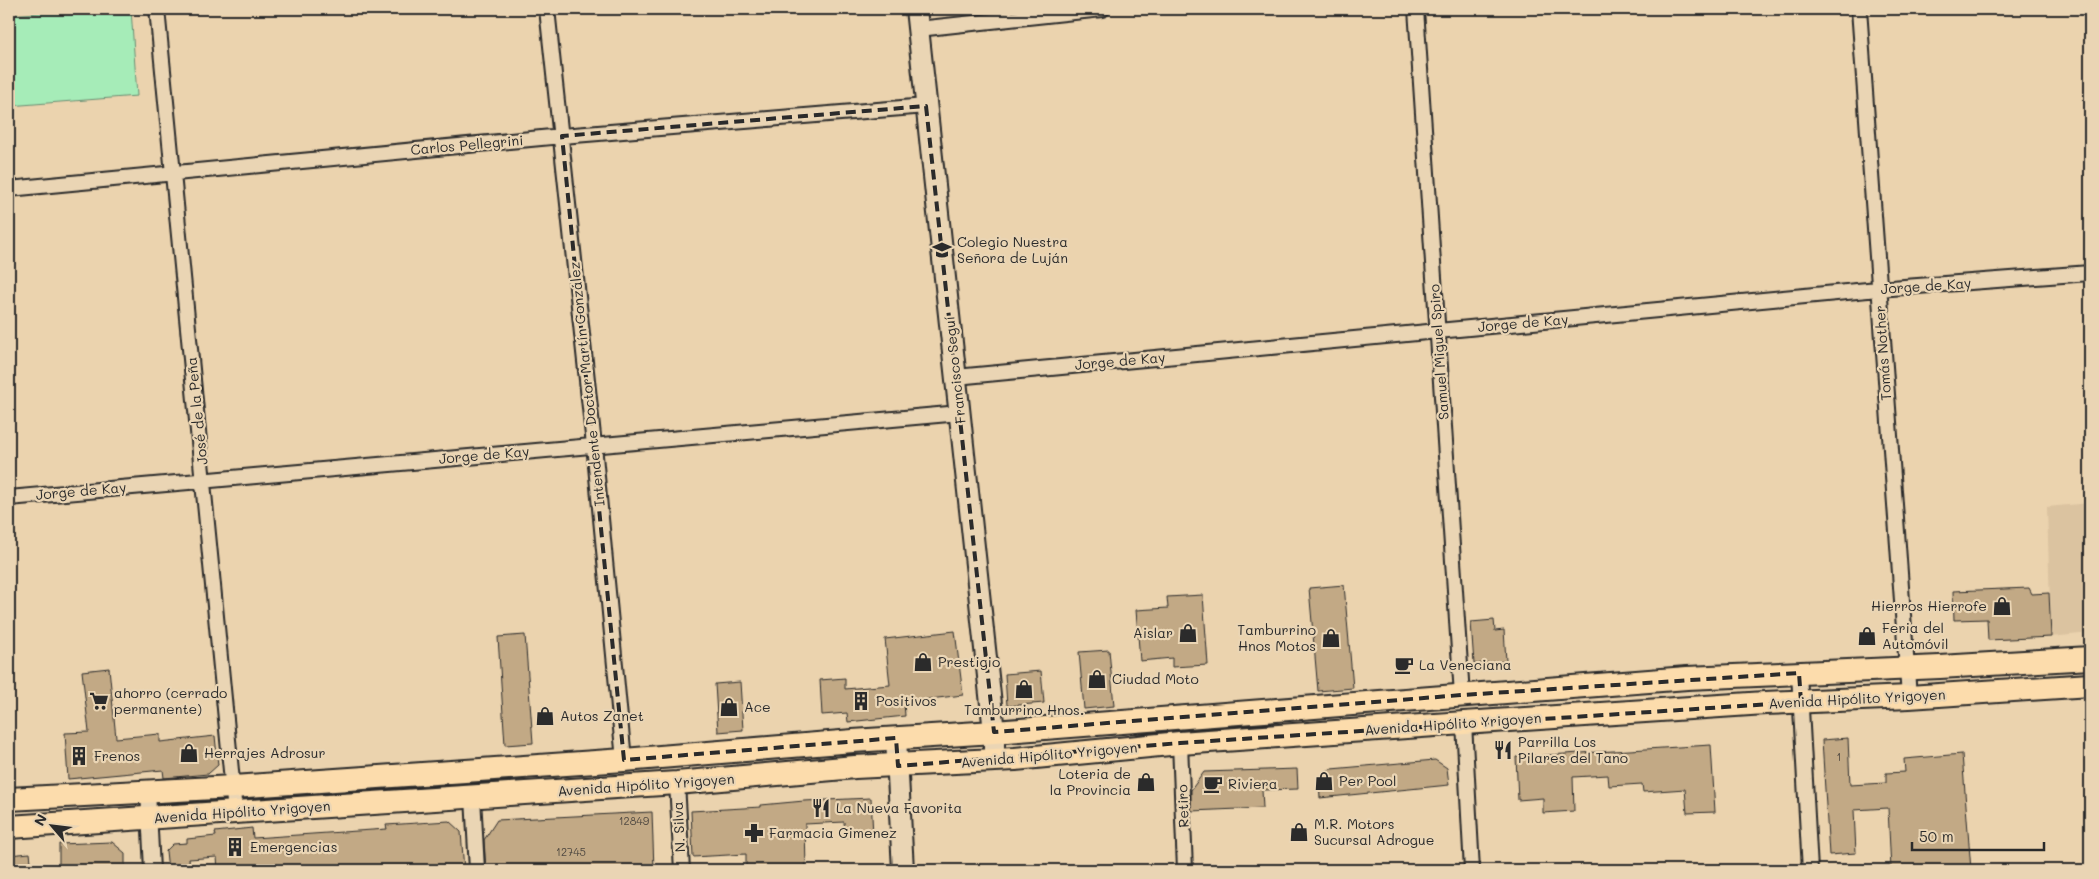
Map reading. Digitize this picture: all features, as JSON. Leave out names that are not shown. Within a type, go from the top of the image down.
[{"type":"main road","name":"Avenida Hipólito Yrigoyen","points":[[9,799],[233,787],[624,760],[1687,678],[2090,658]]},
{"type":"main road","name":"Avenida Hipólito Yrigoyen","points":[[9,827],[676,783],[855,768],[994,760],[1180,743],[1464,723],[1801,702],[2090,689]]},
{"type":"street","name":"José de la Peña","points":[[158,9],[236,812]]},
{"type":"street","name":"Intendente Doctor Martín González","points":[[547,9],[594,445],[624,760]]},
{"type":"street","name":"Francisco Seguí","points":[[916,9],[994,732],[994,760]]},
{"type":"street","points":[[918,29],[1102,9]]},
{"type":"street","name":"Samuel Miguel Spiro","points":[[1416,9],[1462,694]]},
{"type":"street","name":"Tomás Nother","points":[[1859,9],[1909,697]]},
{"type":"street","name":"Carlos Pellegrini","points":[[9,189],[562,136],[926,106]]},
{"type":"street","name":"Jorge de Kay","points":[[956,377],[1878,289],[2090,273]]},
{"type":"street","name":"Jorge de Kay","points":[[9,498],[960,414]]},
{"type":"street","points":[[1800,673],[1810,870]]},
{"type":"street","points":[[1464,723],[1472,870]]},
{"type":"street","points":[[896,738],[903,870]]},
{"type":"street","name":"Retiro","points":[[1180,743],[1185,870]]},
{"type":"street","name":"N. Silva","points":[[676,783],[682,870]]},
{"type":"street","points":[[148,791],[152,870]]},
{"type":"street","points":[[472,797],[477,870]]},
{"type":"highlighted area","points":[[926,106],[994,732],[1462,695],[1799,673],[1801,702],[1180,743],[898,766],[896,738],[624,760],[562,136]]},
{"type":"shaded area","points":[[2090,503],[2090,633],[2051,637],[2047,507]]},
{"type":"green space","points":[[91,9],[131,9],[137,96],[9,106],[9,15]]},
{"type":"building","name":"Tamburrino Hnos Motos","points":[[1344,585],[1353,688],[1318,691],[1309,588]]},
{"type":"building","name":"Hierros Hierrofe","points":[[2029,588],[2032,594],[2049,593],[2051,637],[1988,640],[1987,619],[1954,620],[1953,591]]},
{"type":"building","name":"Aislar","points":[[1203,595],[1208,665],[1172,667],[1172,658],[1140,661],[1136,610],[1168,608],[1167,597]]},
{"type":"building","points":[[1494,620],[1495,631],[1504,630],[1506,661],[1474,664],[1471,622]]},
{"type":"building","name":"Prestigio","points":[[955,631],[963,695],[904,702],[905,716],[848,722],[847,713],[822,715],[820,680],[845,678],[845,689],[890,685],[885,639]]},
{"type":"building","points":[[525,635],[533,743],[505,745],[498,637]]},
{"type":"building","name":"Ciudad Moto","points":[[1109,650],[1114,706],[1084,709],[1079,652]]},
{"type":"building","points":[[109,668],[116,738],[160,734],[160,742],[215,736],[218,765],[208,774],[164,778],[163,770],[68,779],[65,733],[89,732],[82,671]]},
{"type":"building","name":"Tamburrino Hnos.","points":[[1041,671],[1044,703],[1007,706],[1005,674]]},
{"type":"building","name":"Ace","points":[[740,682],[743,730],[718,732],[715,684]]},
{"type":"building","points":[[1848,738],[1850,785],[1886,783],[1886,773],[1905,772],[1904,759],[1962,754],[1971,870],[1891,870],[1888,808],[1854,810],[1856,853],[1829,855],[1822,740]]},
{"type":"building","points":[[1711,745],[1715,812],[1687,813],[1685,789],[1643,792],[1642,784],[1609,786],[1608,775],[1573,777],[1574,811],[1543,813],[1543,798],[1518,800],[1516,757]]},
{"type":"building","points":[[1435,760],[1447,768],[1449,785],[1320,798],[1319,780],[1324,772],[1331,769]]},
{"type":"building","points":[[1297,769],[1298,789],[1262,790],[1263,808],[1191,811],[1191,790],[1204,772]]},
{"type":"building","points":[[871,798],[873,835],[845,837],[844,822],[805,824],[806,870],[746,870],[746,854],[693,857],[691,811],[761,807],[761,805],[804,801]]},
{"type":"building","points":[[652,812],[654,870],[486,870],[484,840],[497,820]]},
{"type":"building","points":[[449,821],[461,832],[464,870],[218,870],[217,857],[189,859],[190,870],[168,870],[166,851],[173,844],[187,843],[187,839],[216,836],[215,832],[252,828],[253,838],[387,829],[386,825]]},
{"type":"building","points":[[112,842],[125,853],[125,870],[59,870],[59,844]]},
{"type":"building","points":[[30,853],[32,870],[9,870],[9,855]]},
{"type":"place","name":"Colegio Nuestra Señora de Luján","points":[[942,250]]},
{"type":"place","name":"Hierros Hierrofe","points":[[2002,606]]},
{"type":"place","name":"Aislar","points":[[1188,633]]},
{"type":"place","name":"Feria del Automóvil","points":[[1867,636]]},
{"type":"place","name":"Tamburrino Hnos Motos","points":[[1331,638]]},
{"type":"place","name":"Prestigio","points":[[923,662]]},
{"type":"place","name":"La Veneciana","points":[[1404,665]]},
{"type":"place","name":"Ciudad Moto","points":[[1097,679]]},
{"type":"place","name":"Tamburrino Hnos.","points":[[1024,689]]},
{"type":"place","name":"ahorro (cerrado permanente)","points":[[99,701]]},
{"type":"place","name":"Positivos","points":[[861,701]]},
{"type":"place","name":"Ace","points":[[729,707]]},
{"type":"place","name":"Autos Zanet","points":[[545,716]]},
{"type":"place","name":"Parrilla Los Pilares del Tano","points":[[1503,750]]},
{"type":"place","name":"Herrajes Adrosur","points":[[189,753]]},
{"type":"place","name":"Frenos","points":[[79,756]]},
{"type":"place","name":"Per Pool","points":[[1324,781]]},
{"type":"place","name":"Loteria de la Provincia","points":[[1146,782]]},
{"type":"place","name":"Riviera","points":[[1213,784]]},
{"type":"place","name":"La Nueva Favorita","points":[[821,808]]},
{"type":"place","name":"M.R. Motors Sucursal Adrogue","points":[[1299,832]]},
{"type":"place","name":"Farmacia Gimenez","points":[[754,833]]},
{"type":"place","name":"Emergencias","points":[[235,847]]}]
